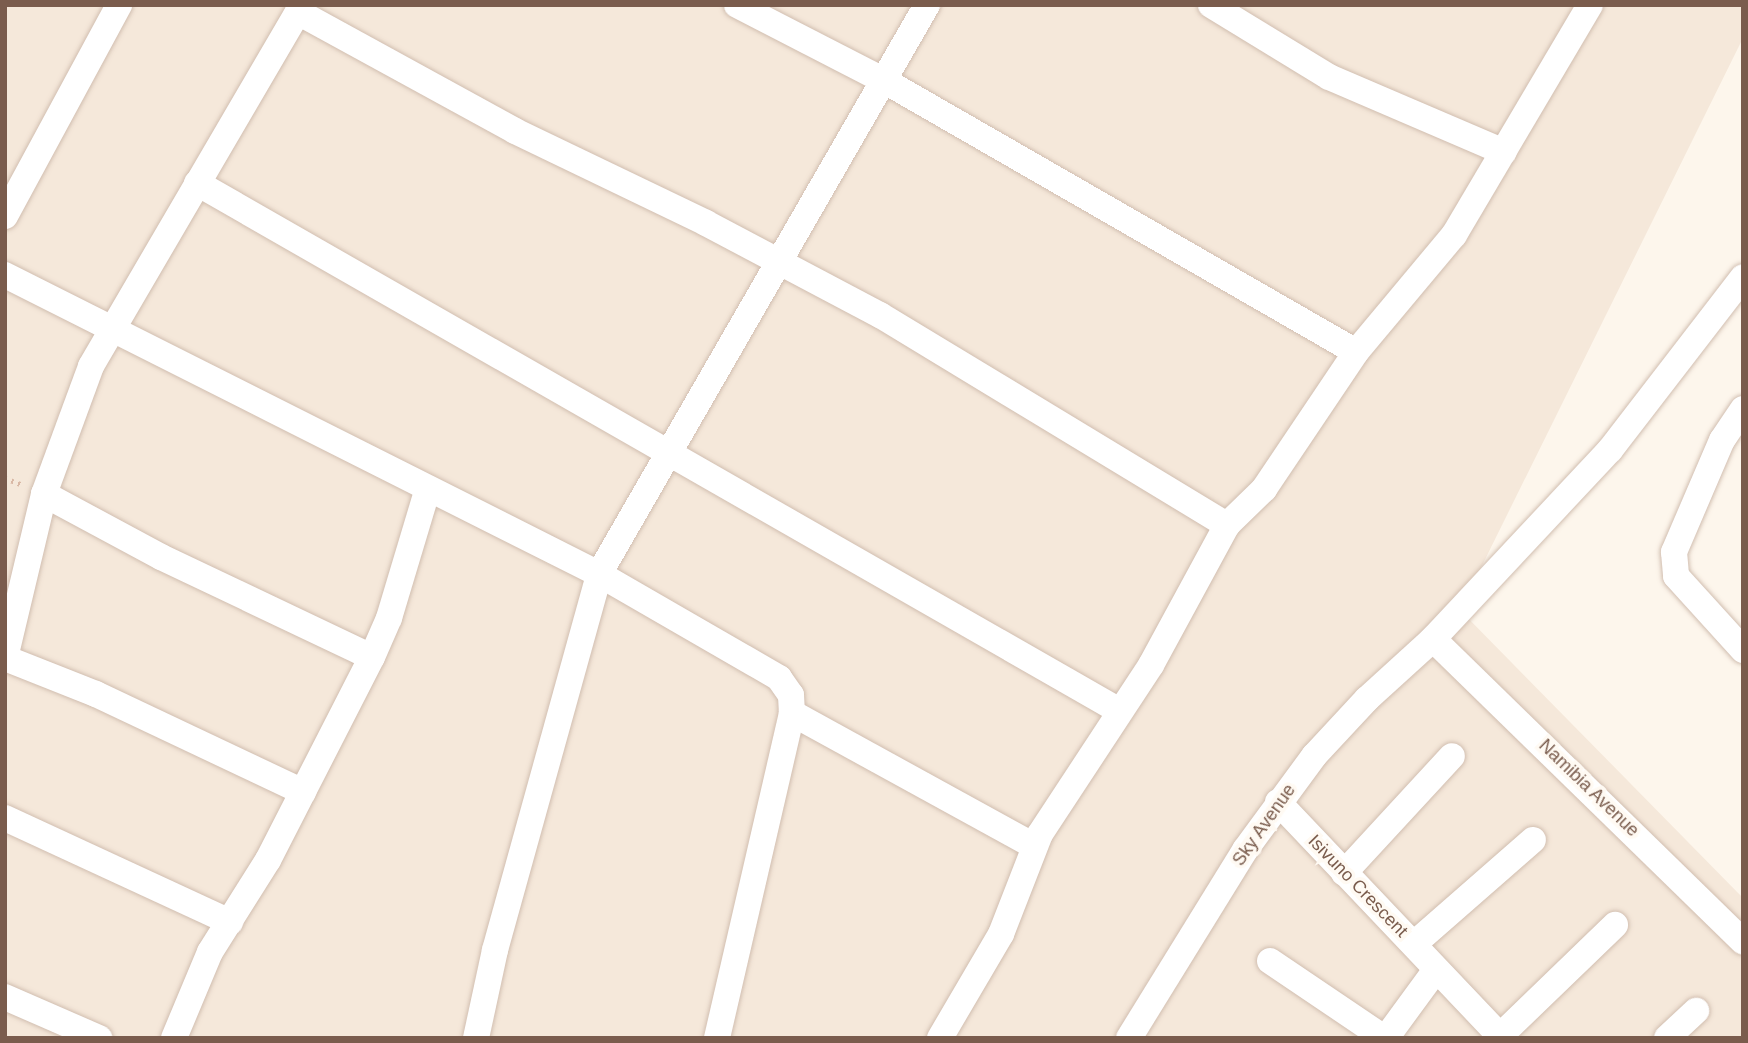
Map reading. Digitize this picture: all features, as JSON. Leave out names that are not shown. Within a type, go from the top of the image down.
[{"type":"street","points":[[5,216],[119,5]]},
{"type":"street","points":[[737,5],[885,82],[1356,352]]},
{"type":"street","points":[[476,1038],[495,950],[599,574],[667,452],[781,262],[928,5]]},
{"type":"street","points":[[1211,5],[1329,77],[1504,152]]},
{"type":"street","points":[[940,1038],[1001,934],[1034,846],[1096,754],[1118,710],[1152,665],[1227,525],[1264,489],[1356,352],[1454,235],[1590,5]]},
{"type":"street","points":[[303,792],[107,699],[5,658],[44,494],[64,431],[111,327],[300,9],[515,131],[781,262],[1016,395],[1227,525]]},
{"type":"street","points":[[197,183],[1118,710]]},
{"type":"street","points":[[5,275],[427,491],[599,574],[765,667],[786,687],[792,713],[718,1038]]},
{"type":"street","name":"Sky Avenue","points":[[1129,1038],[1278,802],[1367,699],[1433,639],[1610,450],[1743,277]]},
{"type":"street","points":[[1743,408],[1722,440],[1674,552],[1675,576],[1743,650]]},
{"type":"street","points":[[174,1038],[210,952],[230,922],[303,792],[372,657],[389,618],[427,491]]},
{"type":"street","points":[[44,494],[161,557],[372,657]]},
{"type":"street","name":"Namibia Avenue","points":[[1433,639],[1743,941]]},
{"type":"street","points":[[792,713],[1034,846]]},
{"type":"street","points":[[1344,873],[1452,756]]},
{"type":"street","name":"Isivuno Crescent","points":[[1278,802],[1501,1037]]},
{"type":"street","points":[[5,818],[230,922]]},
{"type":"street","points":[[1414,944],[1533,840]]},
{"type":"street","points":[[1501,1037],[1615,925]]},
{"type":"street","points":[[1270,961],[1385,1038],[1436,971]]},
{"type":"street","points":[[5,997],[42,1026],[99,1038]]},
{"type":"street","points":[[1667,1038],[1696,1011]]},
{"type":"shaded area","points":[[5,5],[1743,5],[1743,38],[1460,610],[1743,898],[1743,1038],[5,1038]]}]
